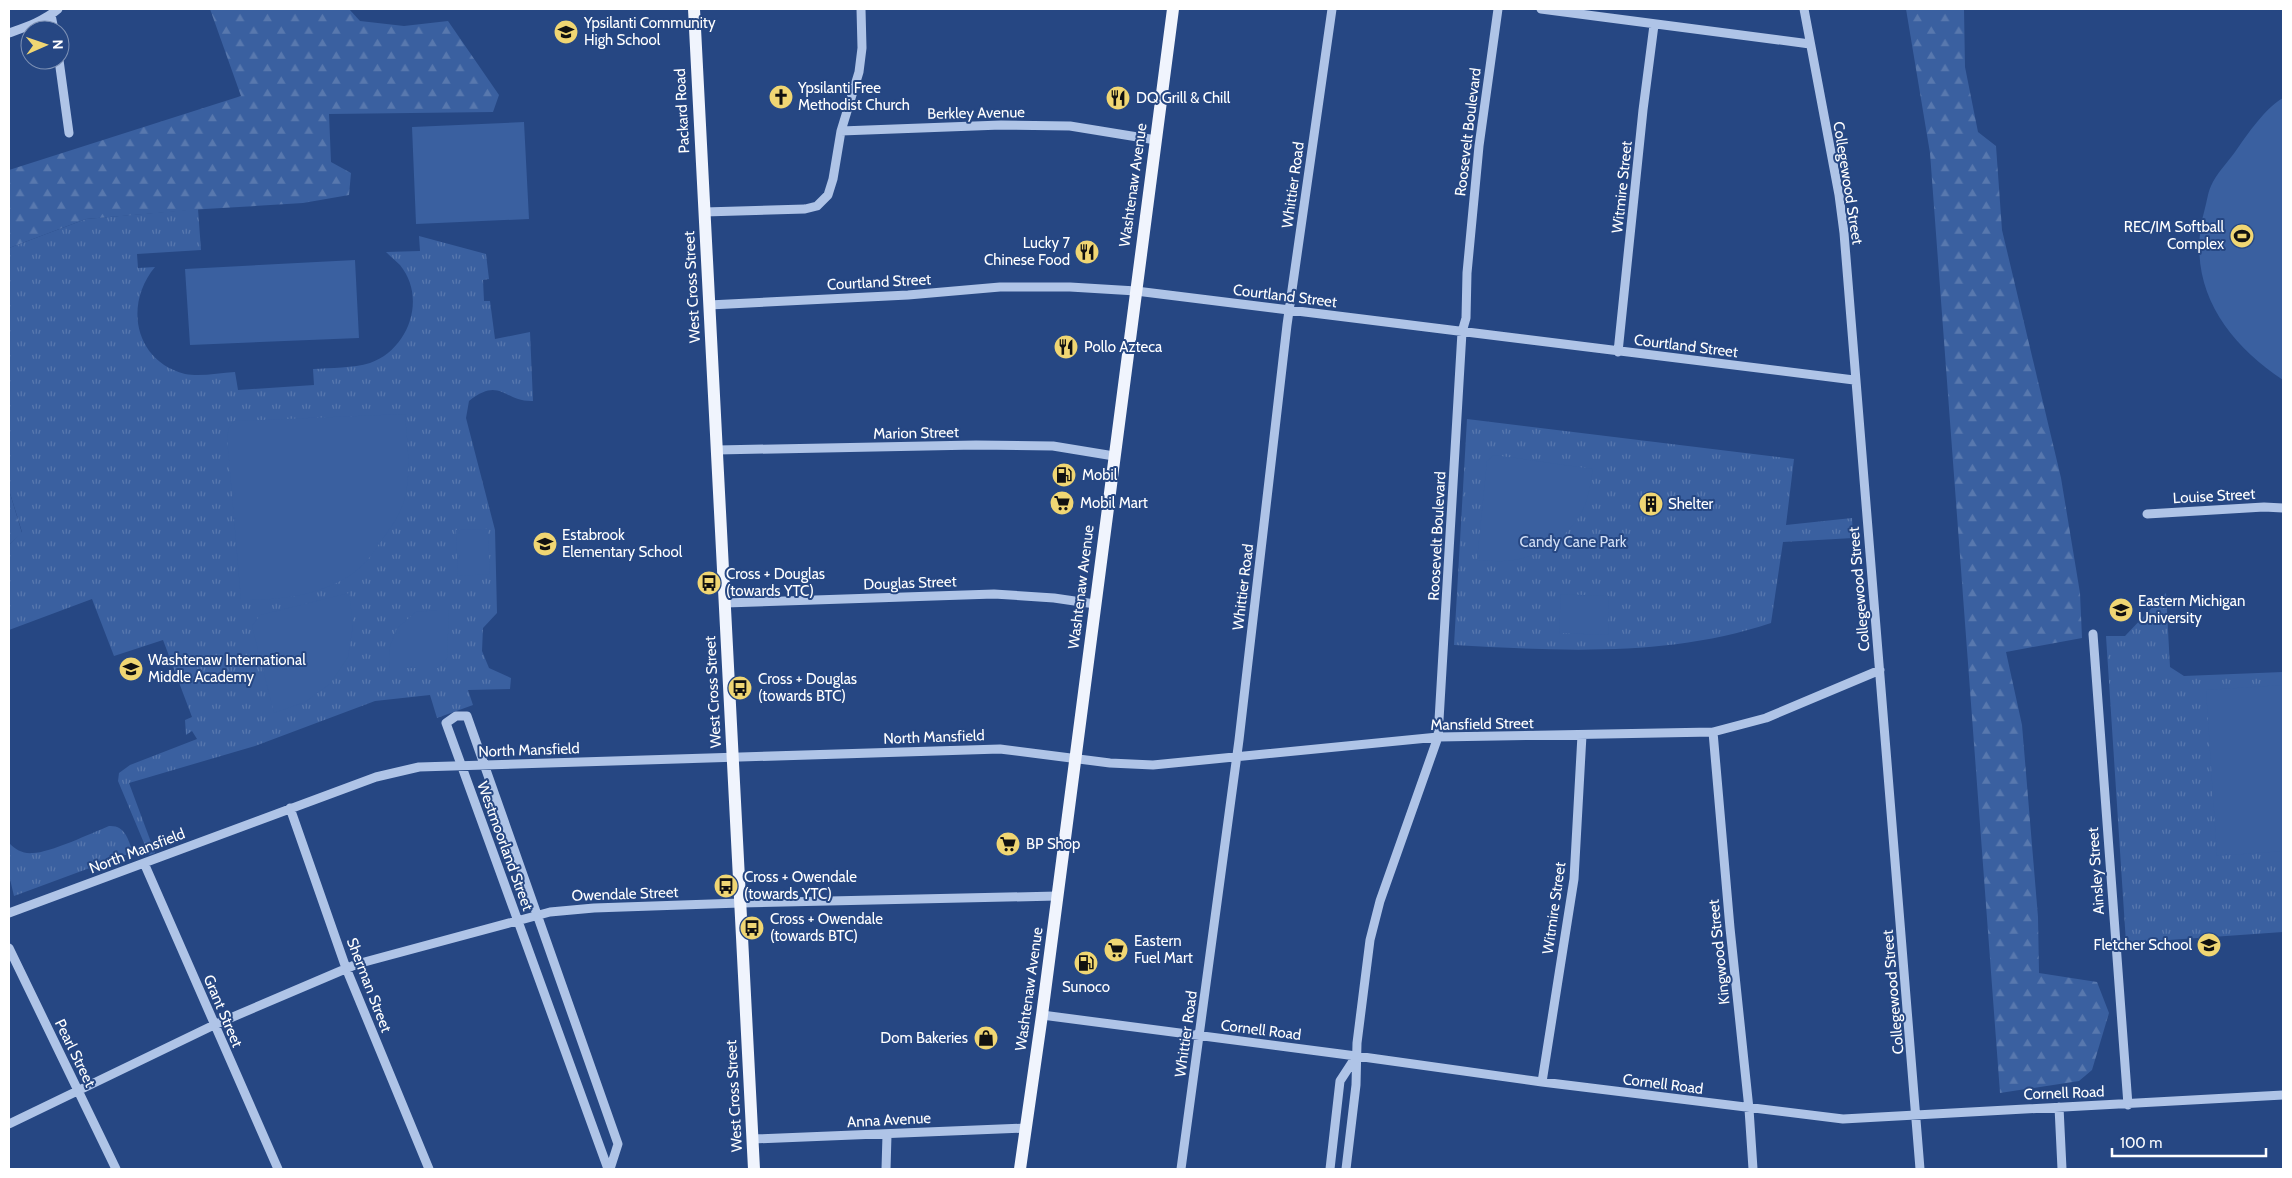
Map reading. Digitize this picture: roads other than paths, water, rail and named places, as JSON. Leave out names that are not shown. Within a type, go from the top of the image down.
[{"type":"main road","name":"Packard Road","points":[[694,9],[704,212]]},
{"type":"main road","name":"Washtenaw Avenue","points":[[1020,1169],[1042,1015],[1174,9]]},
{"type":"main road","name":"West Cross Street","points":[[704,212],[754,1169]]},
{"type":"street","points":[[704,212],[805,209],[818,206],[828,195],[841,131],[859,72],[862,48],[861,9]]},
{"type":"street","name":"Whittier Road","points":[[1181,1169],[1236,758],[1289,310],[1332,9]]},
{"type":"street","name":"Roosevelt Boulevard","points":[[1346,1169],[1356,1085],[1356,1056],[1370,940],[1380,901],[1438,738],[1462,332],[1466,318],[1479,146],[1498,9]]},
{"type":"street","points":[[1541,9],[1810,44]]},
{"type":"street","name":"Collegewood Street","points":[[1804,9],[1839,195],[1920,1169]]},
{"type":"street","points":[[9,33],[54,12]]},
{"type":"street","name":"Witmire Street","points":[[1618,352],[1643,110],[1654,25]]},
{"type":"street","points":[[60,70],[69,133]]},
{"type":"street","name":"Berkley Avenue","points":[[841,131],[1001,125],[1061,126],[1104,130],[1156,140]]},
{"type":"street","name":"Courtland Street","points":[[709,305],[908,295],[1000,287],[1070,287],[1136,291],[1854,380]]},
{"type":"street","name":"Marion Street","points":[[717,450],[1053,446],[1114,456]]},
{"type":"street","name":"Louise Street","points":[[2147,514],[2264,507],[2283,508]]},
{"type":"street","name":"Douglas Street","points":[[725,603],[994,594],[1054,598],[1095,604]]},
{"type":"street","name":"Ainsley Street","points":[[2093,634],[2128,1105]]},
{"type":"street","name":"Mansfield Street","points":[[1075,758],[1136,765],[1236,758],[1438,738],[1713,732],[1766,718],[1880,670]]},
{"type":"street","name":"Westmoorland Street","points":[[456,716],[467,716],[618,1144],[609,1169],[516,919],[446,723],[456,716]]},
{"type":"street","name":"Kingwood Street","points":[[1713,732],[1753,1169]]},
{"type":"street","name":"Witmire Street","points":[[1542,1082],[1574,879],[1582,736]]},
{"type":"street","name":"North Mansfield","points":[[9,913],[290,808],[398,770],[418,767],[1000,749],[1075,758]]},
{"type":"street","name":"Sherman Street","points":[[290,808],[346,968],[429,1169]]},
{"type":"street","name":"Grant Street","points":[[144,863],[278,1169]]},
{"type":"street","name":"Owendale Street","points":[[9,1124],[214,1025],[346,968],[537,914],[594,908],[1057,896]]},
{"type":"street","name":"Pearl Street","points":[[9,948],[116,1169]]},
{"type":"street","name":"Cornell Road","points":[[1042,1015],[1749,1109],[1843,1119],[2128,1105],[2283,1095]]},
{"type":"street","name":"Roosevelt Boulevard","points":[[1330,1169],[1340,1081],[1356,1056]]},
{"type":"street","points":[[2059,1107],[2062,1169]]},
{"type":"street","name":"Anna Avenue","points":[[753,1139],[1026,1128]]},
{"type":"street","points":[[886,1169],[887,1134]]},
{"type":"place","name":"Ypsilanti Community High School","points":[[566,32]]},
{"type":"place","name":"Ypsilanti Free Methodist Church","points":[[781,97]]},
{"type":"place","name":"DQ Grill & Chill","points":[[1118,98]]},
{"type":"place","name":"REC/IM Softball Complex","points":[[2242,236]]},
{"type":"place","name":"Lucky 7 Chinese Food","points":[[1087,252]]},
{"type":"place","name":"Pollo Azteca","points":[[1066,347]]},
{"type":"place","name":"Mobil","points":[[1064,475]]},
{"type":"place","name":"Mobil Mart","points":[[1062,503]]},
{"type":"place","name":"Shelter","points":[[1651,504]]},
{"type":"place","name":"Estabrook Elementary School","points":[[545,544]]},
{"type":"place","name":"Cross + Douglas (towards YTC)","points":[[709,583]]},
{"type":"place","name":"Eastern Michigan University","points":[[2121,610]]},
{"type":"place","name":"Washtenaw International Middle Academy","points":[[131,669]]},
{"type":"place","name":"Cross + Douglas (towards BTC)","points":[[740,688]]},
{"type":"place","name":"BP Shop","points":[[1008,844]]},
{"type":"place","name":"Cross + Owendale (towards YTC)","points":[[726,886]]},
{"type":"place","name":"Cross + Owendale (towards BTC)","points":[[752,928]]},
{"type":"place","name":"Fletcher School","points":[[2209,945]]},
{"type":"place","name":"Eastern Fuel Mart","points":[[1116,950]]},
{"type":"place","name":"Sunoco","points":[[1086,963]]},
{"type":"place","name":"Dom Bakeries","points":[[986,1038]]},
{"type":"park label","name":"Candy Cane Park","points":[[1573,542]]}]
